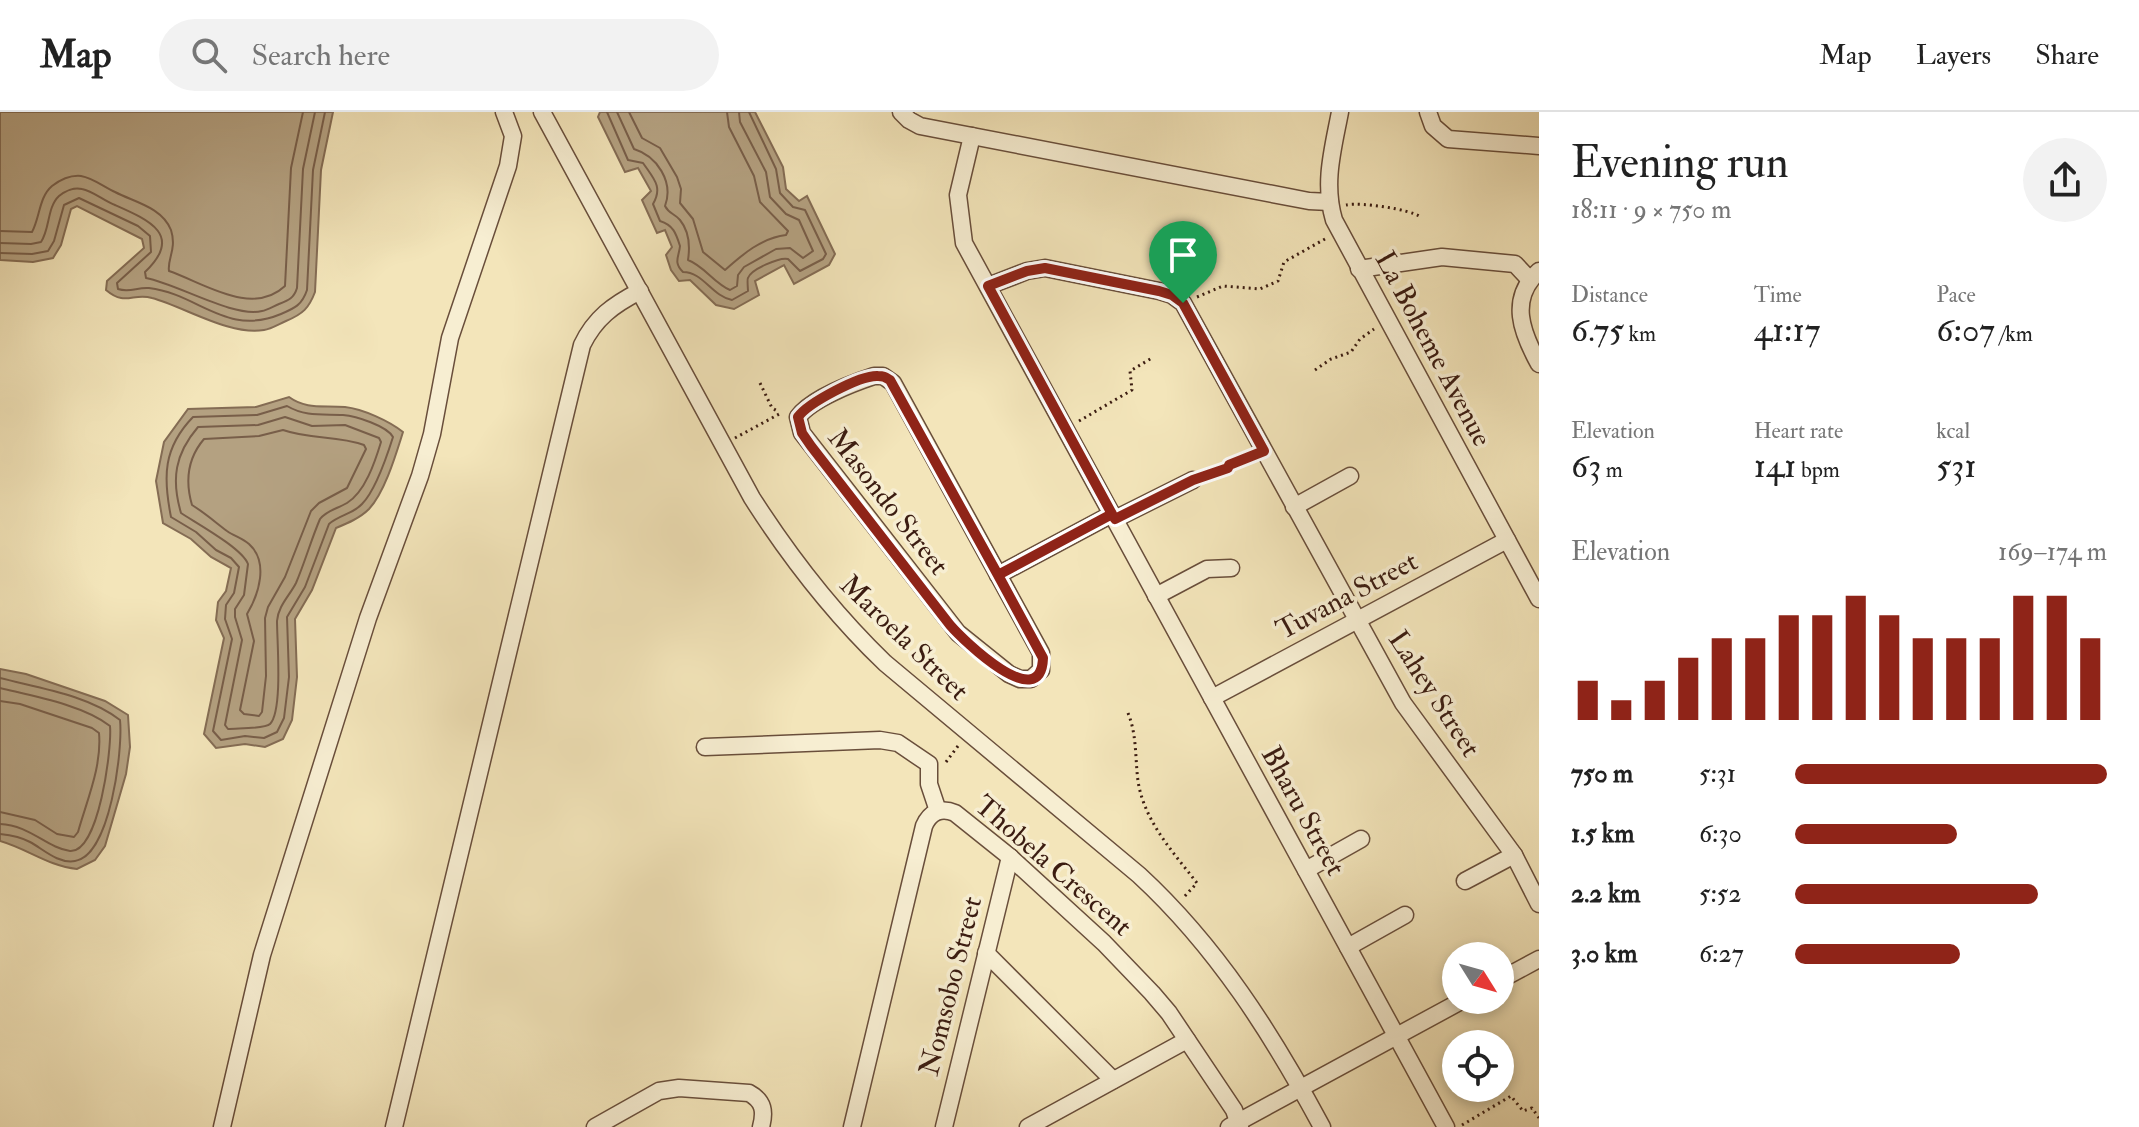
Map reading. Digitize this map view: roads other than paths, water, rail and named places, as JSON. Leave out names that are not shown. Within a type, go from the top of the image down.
[{"type":"street","points":[[222,1127],[262,955],[368,618],[420,476],[432,434],[450,338],[508,166],[513,136],[504,112]]},
{"type":"street","name":"Maroela Street","points":[[542,112],[760,510],[814,587],[885,663],[1139,875],[1173,908],[1222,964],[1247,999],[1322,1127]]},
{"type":"street","points":[[901,112],[920,126],[1330,205]]},
{"type":"street","name":"La Boheme Avenue","points":[[1340,112],[1328,176],[1330,205],[1339,231],[1539,599]]},
{"type":"street","points":[[1428,112],[1433,126],[1448,139],[1539,146]]},
{"type":"street","name":"Bharu Street","points":[[972,136],[958,195],[964,243],[1446,1127]]},
{"type":"street","points":[[1359,269],[1442,257],[1515,264],[1535,274],[1523,295],[1521,325],[1539,364]]},
{"type":"street","name":"Lahey Street","points":[[988,286],[1027,271],[1045,268],[1159,291],[1183,303],[1403,703],[1514,855],[1539,904]]},
{"type":"street","points":[[394,1127],[582,345],[602,314],[640,291]]},
{"type":"street","name":"Masondo Street","points":[[874,376],[890,380],[998,575],[1041,653],[1041,670],[1031,679],[1020,679],[1009,674],[958,633],[811,446],[802,433],[798,417],[813,403],[864,379],[874,376]]},
{"type":"street","points":[[1294,507],[1350,476]]},
{"type":"street","points":[[998,575],[1113,516],[1193,480]]},
{"type":"street","name":"Tuvana Street","points":[[1212,698],[1507,540]]},
{"type":"street","points":[[1156,596],[1207,569],[1231,568]]},
{"type":"street","points":[[705,747],[880,740],[898,743],[929,764],[929,784],[938,811]]},
{"type":"street","name":"Thobela Crescent","points":[[852,1127],[924,826],[938,811],[955,813],[1010,857],[1134,974],[1169,1013],[1234,1110],[1235,1125]]},
{"type":"street","points":[[1306,870],[1361,839]]},
{"type":"street","points":[[1465,881],[1514,855]]},
{"type":"street","name":"Nomsobo Street","points":[[944,1127],[1010,857]]},
{"type":"street","points":[[1348,947],[1405,915]]},
{"type":"street","points":[[986,953],[1113,1080]]},
{"type":"street","points":[[1514,972],[1539,959]]},
{"type":"street","points":[[1235,1125],[1442,1011]]},
{"type":"street","points":[[1028,1127],[1187,1040]]},
{"type":"street","points":[[595,1127],[650,1094],[679,1088],[749,1093],[757,1098],[763,1108],[761,1127]]},
{"type":"water","points":[[0,112],[333,112],[321,170],[315,292],[305,310],[267,329],[251,331],[222,325],[152,298],[119,298],[106,290],[107,281],[144,248],[142,239],[77,206],[71,209],[61,245],[53,258],[33,262],[0,260]]},
{"type":"water","points":[[600,112],[755,112],[783,167],[786,189],[799,201],[807,196],[835,254],[829,265],[794,284],[784,265],[755,281],[759,295],[734,309],[716,305],[690,280],[679,281],[666,255],[672,247],[665,230],[657,233],[642,200],[651,191],[638,168],[625,172],[598,117]]},
{"type":"water","points":[[289,397],[309,405],[360,410],[403,432],[375,502],[354,520],[336,528],[312,590],[295,619],[297,677],[292,720],[283,739],[265,747],[245,744],[216,748],[204,734],[224,638],[216,620],[218,602],[226,591],[231,568],[163,523],[156,481],[164,442],[188,409],[256,407]]},
{"type":"water","points":[[0,669],[26,674],[105,701],[128,715],[130,747],[126,774],[105,846],[95,860],[77,869],[0,841]]}]
